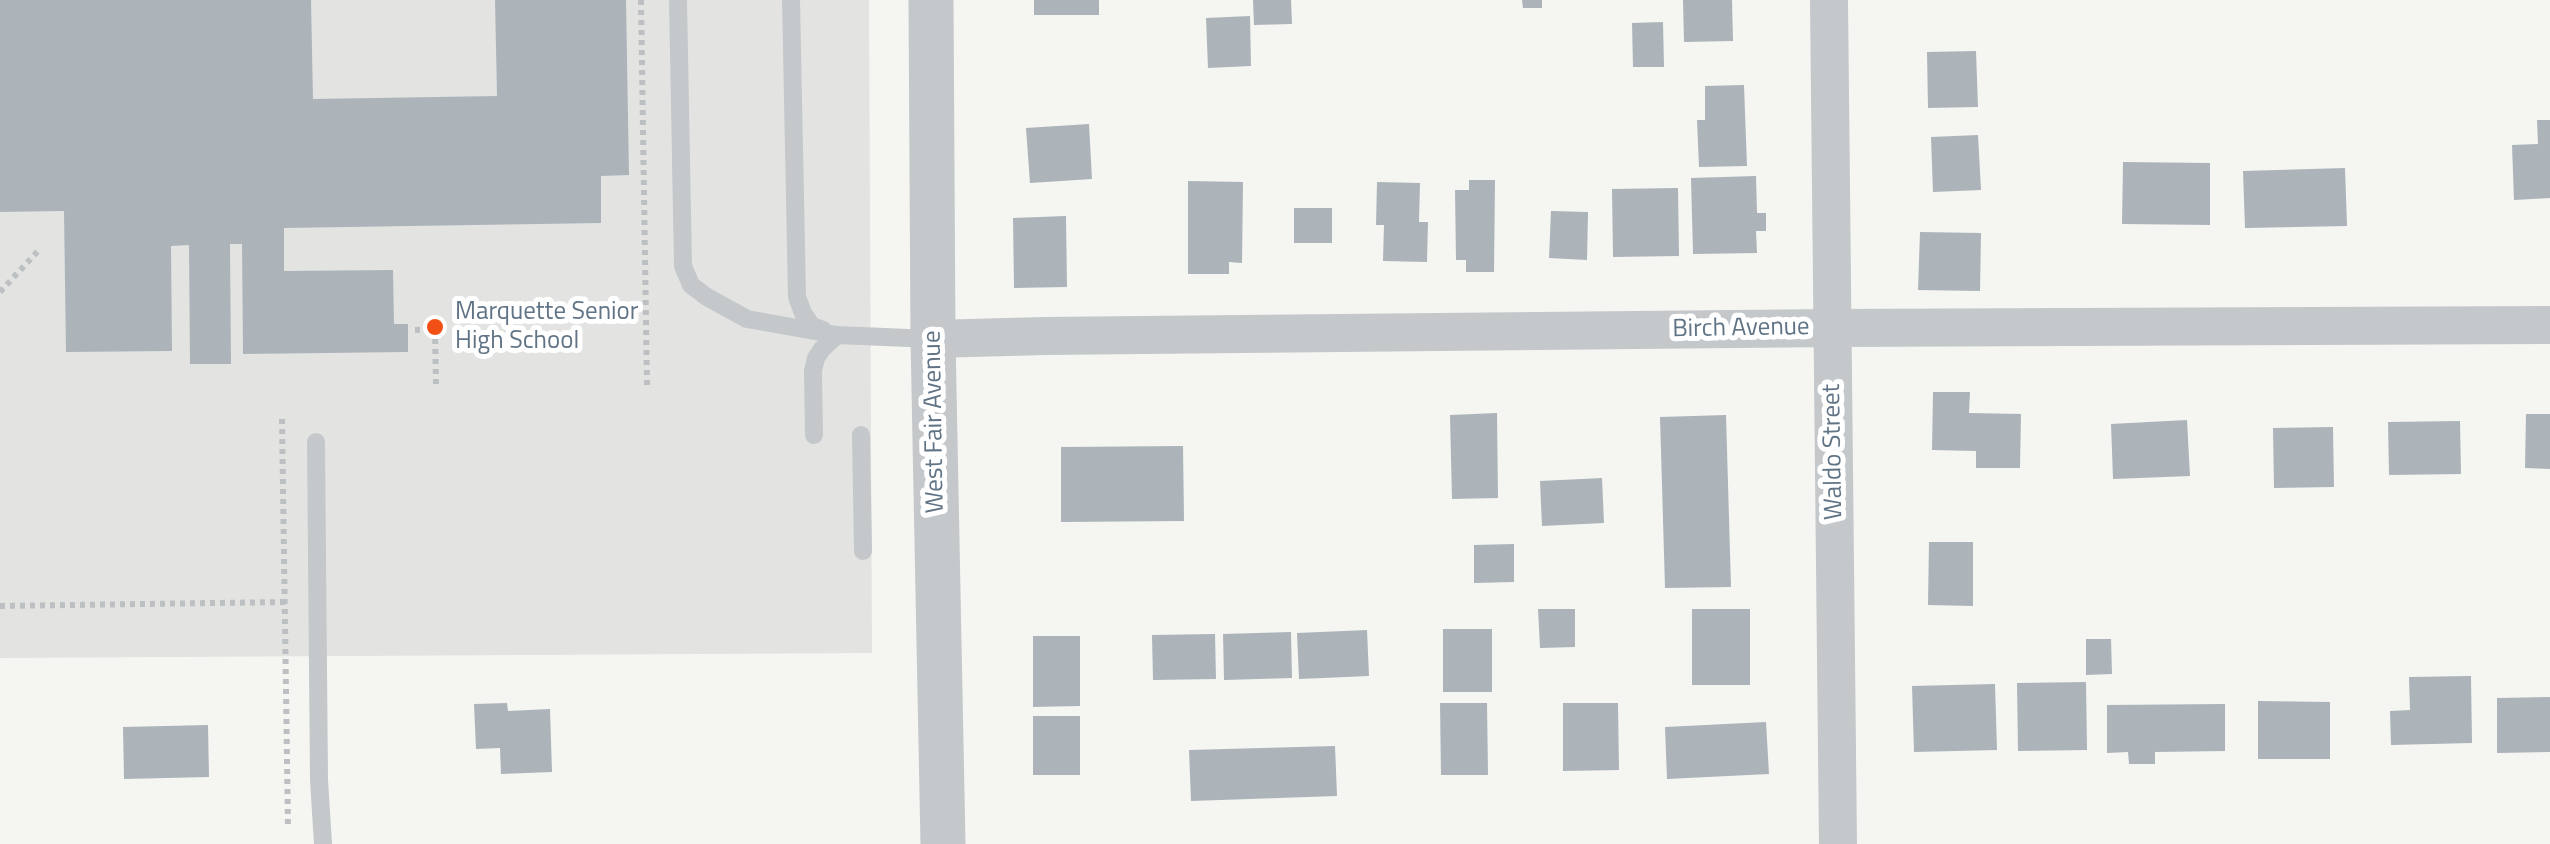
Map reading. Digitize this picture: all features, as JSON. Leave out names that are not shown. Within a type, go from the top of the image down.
[{"type":"street","name":"West Fair Avenue","points":[[930,0],[943,844]]},
{"type":"street","name":"Waldo Street","points":[[1830,0],[1838,844]]},
{"type":"street","name":"Birch Avenue","points":[[933,340],[1833,328],[2550,325]]},
{"type":"lane","points":[[678,0],[683,266],[691,285],[747,319],[837,335],[933,340]]},
{"type":"lane","points":[[791,0],[797,297],[812,326],[837,335]]},
{"type":"lane","points":[[814,436],[813,371],[822,349],[837,335]]},
{"type":"lane","points":[[861,436],[863,551]]},
{"type":"lane","points":[[316,442],[323,844]]},
{"type":"path","points":[[641,0],[647,385]]},
{"type":"path","points":[[0,292],[38,251]]},
{"type":"path","points":[[415,330],[435,329],[436,386]]},
{"type":"path","points":[[282,419],[288,827]]},
{"type":"path","points":[[0,606],[285,602]]},
{"type":"shaded area","name":"Marquette Senior High School","points":[[0,0],[869,0],[872,653],[0,658]]},
{"type":"building","name":"Marquette Senior High School","points":[[0,0],[311,0],[313,99],[497,96],[495,0],[626,0],[629,175],[601,176],[601,223],[284,228],[284,271],[393,270],[394,324],[408,324],[408,352],[243,354],[242,244],[230,244],[231,364],[190,364],[189,245],[171,246],[172,351],[66,352],[64,211],[0,212]]},
{"type":"building","points":[[1034,0],[1099,0],[1099,15],[1034,15]]},
{"type":"building","points":[[1253,0],[1291,0],[1292,24],[1254,25]]},
{"type":"building","points":[[1522,0],[1542,0],[1542,8],[1523,8]]},
{"type":"building","points":[[1683,0],[1732,0],[1733,41],[1684,42]]},
{"type":"building","points":[[1250,16],[1251,66],[1208,68],[1206,18]]},
{"type":"building","points":[[1663,22],[1664,67],[1633,67],[1632,23]]},
{"type":"building","points":[[1976,51],[1978,107],[1928,108],[1927,52]]},
{"type":"building","points":[[1744,85],[1747,166],[1699,167],[1697,120],[1705,120],[1705,86]]},
{"type":"building","points":[[2537,120],[2550,120],[2550,198],[2514,200],[2512,145],[2538,144]]},
{"type":"building","points":[[1089,124],[1092,179],[1030,183],[1026,128]]},
{"type":"building","points":[[1978,135],[1981,190],[1933,192],[1931,137]]},
{"type":"building","points":[[2123,162],[2210,163],[2210,225],[2122,224]]},
{"type":"building","points":[[2345,168],[2347,226],[2245,228],[2243,171]]},
{"type":"building","points":[[1756,176],[1757,213],[1766,213],[1766,231],[1756,231],[1757,253],[1693,254],[1691,178]]},
{"type":"building","points":[[1469,180],[1495,180],[1494,272],[1466,272],[1466,260],[1456,260],[1455,190],[1469,190]]},
{"type":"building","points":[[1188,181],[1243,182],[1242,263],[1229,262],[1229,274],[1188,274]]},
{"type":"building","points":[[1377,182],[1420,183],[1419,222],[1428,222],[1427,262],[1383,261],[1384,225],[1376,225]]},
{"type":"building","points":[[1678,188],[1679,256],[1613,257],[1612,189]]},
{"type":"building","points":[[1294,208],[1332,208],[1332,243],[1294,243]]},
{"type":"building","points":[[1551,211],[1588,212],[1587,260],[1549,258]]},
{"type":"building","points":[[1066,216],[1067,287],[1014,288],[1013,218]]},
{"type":"building","points":[[1920,232],[1981,233],[1980,291],[1918,290]]},
{"type":"building","points":[[1933,392],[1970,392],[1969,413],[2021,414],[2020,468],[1976,468],[1976,451],[1932,450]]},
{"type":"building","points":[[1497,413],[1498,498],[1452,499],[1450,415]]},
{"type":"building","points":[[2526,414],[2550,414],[2550,469],[2525,468]]},
{"type":"building","points":[[1726,415],[1731,587],[1665,588],[1660,417]]},
{"type":"building","points":[[2187,420],[2190,476],[2113,479],[2111,424]]},
{"type":"building","points":[[2460,421],[2461,474],[2389,475],[2388,422]]},
{"type":"building","points":[[2333,427],[2334,487],[2274,488],[2273,428]]},
{"type":"building","points":[[1183,446],[1184,521],[1061,522],[1061,447]]},
{"type":"building","points":[[1602,478],[1604,523],[1542,526],[1540,481]]},
{"type":"building","points":[[1929,542],[1973,542],[1973,606],[1928,605]]},
{"type":"building","points":[[1514,544],[1514,582],[1474,583],[1474,545]]},
{"type":"building","points":[[1538,609],[1575,609],[1575,647],[1540,648]]},
{"type":"building","points":[[1692,609],[1750,609],[1750,685],[1692,685]]},
{"type":"building","points":[[1443,629],[1492,629],[1492,692],[1443,692]]},
{"type":"building","points":[[1367,630],[1369,676],[1299,679],[1297,633]]},
{"type":"building","points":[[1291,632],[1292,678],[1224,680],[1223,634]]},
{"type":"building","points":[[1215,634],[1216,679],[1153,680],[1152,635]]},
{"type":"building","points":[[1033,636],[1080,636],[1080,706],[1033,707]]},
{"type":"building","points":[[2086,639],[2111,639],[2112,674],[2086,675]]},
{"type":"building","points":[[2471,676],[2472,743],[2391,745],[2390,711],[2410,710],[2409,677]]},
{"type":"building","points":[[2086,682],[2087,750],[2018,751],[2017,683]]},
{"type":"building","points":[[1995,684],[1997,750],[1914,752],[1912,686]]},
{"type":"building","points":[[2550,697],[2550,752],[2497,753],[2497,698]]},
{"type":"building","points":[[2258,701],[2330,702],[2330,759],[2258,759]]},
{"type":"building","points":[[507,703],[508,711],[550,709],[552,772],[501,774],[500,748],[476,749],[474,704]]},
{"type":"building","points":[[1440,703],[1487,703],[1488,775],[1441,775]]},
{"type":"building","points":[[1563,703],[1618,703],[1619,770],[1563,771]]},
{"type":"building","points":[[2225,704],[2225,751],[2155,752],[2155,764],[2129,764],[2128,752],[2107,753],[2107,705]]},
{"type":"building","points":[[1033,716],[1080,716],[1080,775],[1033,775]]},
{"type":"building","points":[[1766,722],[1769,774],[1667,779],[1665,727]]},
{"type":"building","points":[[208,725],[209,777],[124,779],[123,727]]},
{"type":"building","points":[[1335,746],[1337,796],[1191,801],[1189,750]]},
{"type":"place","name":"Marquette Senior High School","points":[[435,327]]}]
